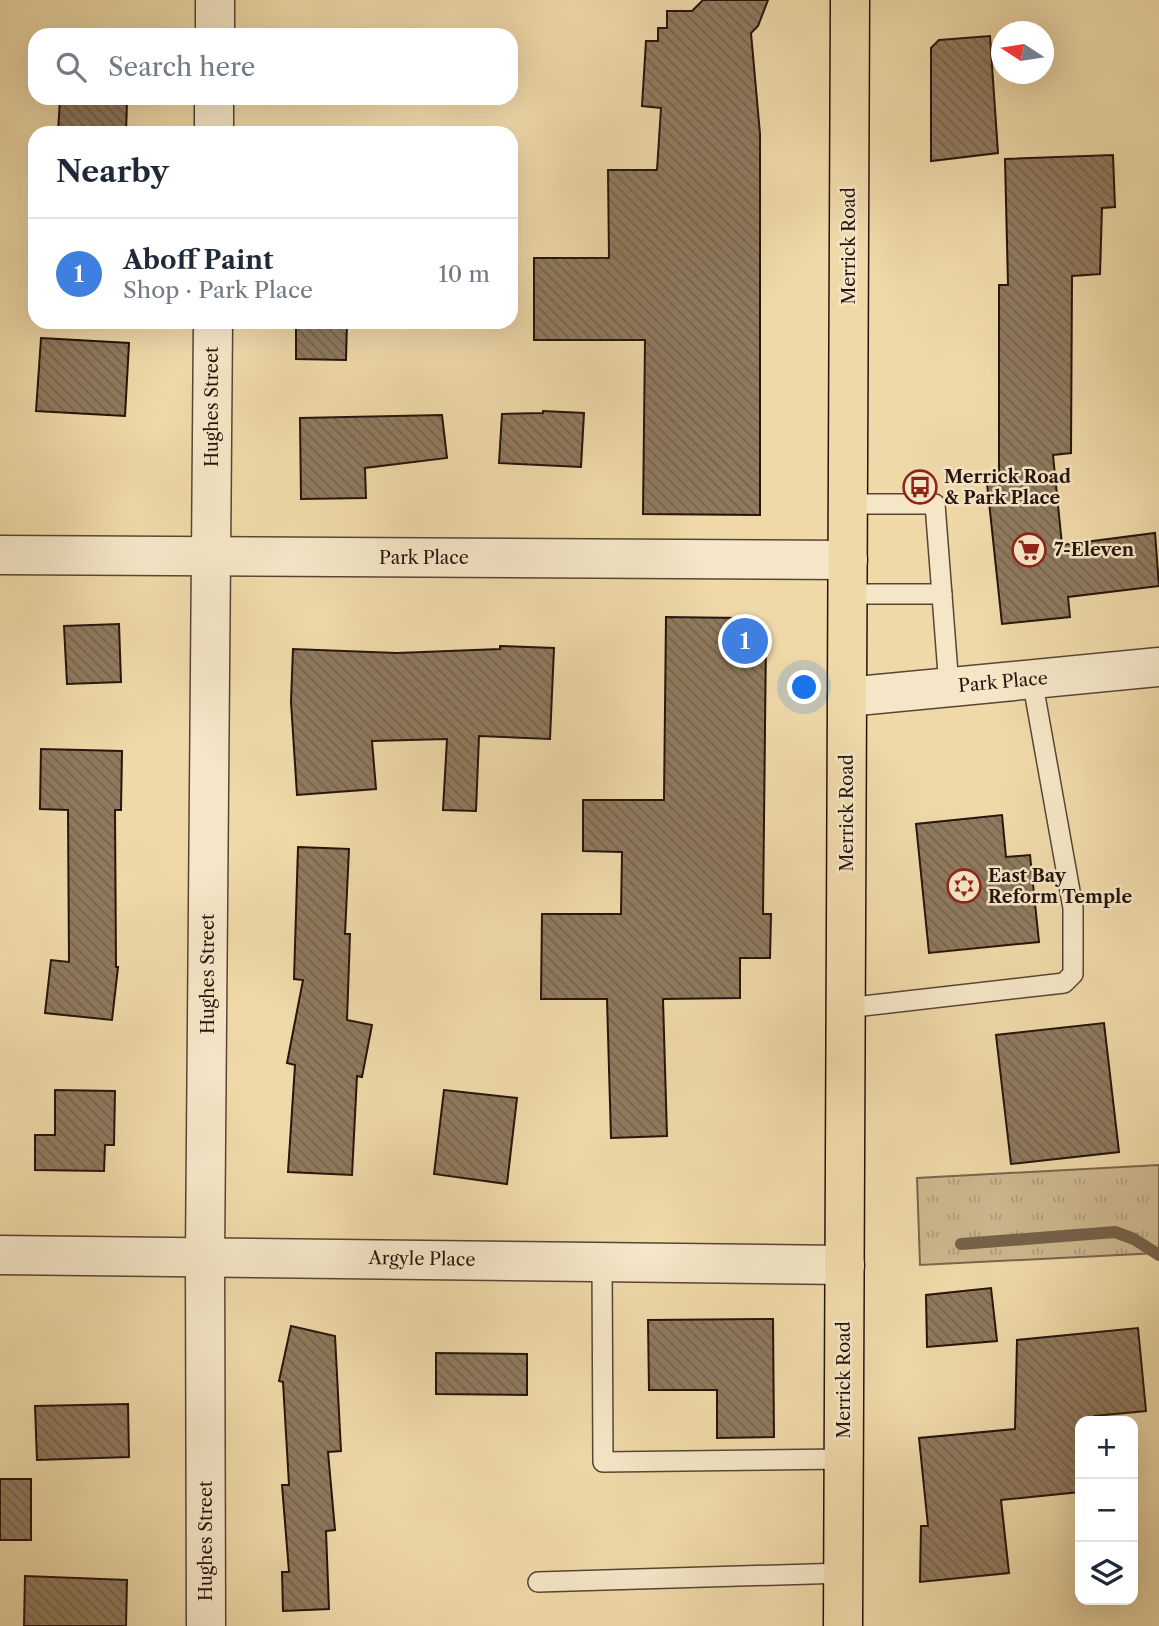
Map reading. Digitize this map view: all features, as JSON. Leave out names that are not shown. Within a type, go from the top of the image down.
[{"type":"main road","name":"Merrick Road","points":[[844,1626],[850,0]]},
{"type":"street","points":[[215,0],[215,28]]},
{"type":"street","points":[[214,105],[214,126]]},
{"type":"street","name":"Hughes Street","points":[[206,1626],[205,1256],[213,329]]},
{"type":"street","name":"Park Place","points":[[0,555],[211,557],[848,577]]},
{"type":"street","name":"Park Place","points":[[847,697],[1159,667]]},
{"type":"street","name":"Argyle Place","points":[[0,1255],[845,1265]]},
{"type":"lane","points":[[848,504],[935,504],[949,687]]},
{"type":"lane","points":[[848,577],[942,594]]},
{"type":"lane","points":[[846,1008],[1064,983],[1073,974],[1073,908],[1032,679]]},
{"type":"lane","points":[[602,1261],[603,1462],[844,1459]]},
{"type":"lane","points":[[538,1583],[844,1573]]},
{"type":"green space","points":[[1159,1165],[1159,1253],[920,1265],[917,1178]]},
{"type":"building","points":[[703,0],[768,0],[758,26],[751,33],[760,134],[760,515],[643,514],[645,340],[534,340],[534,258],[609,258],[608,170],[657,170],[661,108],[642,106],[646,41],[658,41],[658,28],[667,28],[667,11],[692,11]]},
{"type":"building","points":[[990,36],[991,84],[993,84],[998,153],[931,161],[931,48],[939,40]]},
{"type":"building","points":[[60,105],[127,105],[126,126],[58,126]]},
{"type":"building","points":[[1113,155],[1115,207],[1102,208],[1100,274],[1072,276],[1071,453],[1053,455],[1062,545],[1155,533],[1159,586],[1068,597],[1070,617],[1002,624],[987,483],[999,481],[999,285],[1008,285],[1005,159]]},
{"type":"building","points":[[296,329],[347,329],[346,360],[296,359]]},
{"type":"building","points":[[41,338],[129,343],[125,416],[36,411]]},
{"type":"building","points":[[543,411],[584,413],[581,467],[499,463],[502,414]]},
{"type":"building","points":[[442,415],[447,458],[365,468],[366,498],[301,499],[300,418]]},
{"type":"building","points":[[666,617],[742,618],[758,622],[766,636],[763,914],[771,914],[770,958],[740,958],[740,998],[663,999],[667,1136],[611,1138],[607,999],[541,999],[542,914],[621,914],[622,852],[583,851],[583,800],[664,800]]},
{"type":"building","points":[[119,624],[121,682],[67,684],[64,626]]},
{"type":"building","points":[[500,646],[554,648],[550,739],[479,736],[476,811],[443,810],[447,739],[372,741],[376,789],[297,795],[291,702],[293,649],[397,653],[500,649]]},
{"type":"building","points":[[41,749],[122,751],[121,810],[115,810],[118,967],[112,1020],[45,1013],[51,960],[69,962],[68,810],[40,809]]},
{"type":"building","points":[[1002,815],[1006,857],[1030,855],[1039,942],[929,953],[916,824]]},
{"type":"building","points":[[298,847],[349,849],[345,934],[350,934],[347,1020],[372,1025],[362,1077],[357,1076],[352,1175],[288,1172],[295,1065],[287,1063],[303,980],[294,979]]},
{"type":"building","points":[[1104,1023],[1119,1152],[1011,1164],[996,1035]]},
{"type":"building","points":[[55,1090],[115,1091],[114,1145],[105,1145],[104,1171],[35,1170],[35,1135],[55,1135]]},
{"type":"building","points":[[444,1090],[517,1098],[507,1184],[434,1174]]},
{"type":"building","points":[[991,1288],[997,1341],[927,1347],[926,1295]]},
{"type":"building","points":[[773,1319],[774,1437],[717,1438],[717,1390],[649,1390],[648,1320]]},
{"type":"building","points":[[291,1326],[335,1336],[341,1451],[328,1452],[335,1530],[326,1531],[329,1609],[283,1611],[282,1572],[289,1572],[282,1485],[289,1485],[283,1382],[279,1381]]},
{"type":"building","points":[[1138,1328],[1146,1411],[1075,1416],[1075,1493],[1001,1500],[1009,1573],[920,1582],[921,1526],[928,1526],[919,1438],[1015,1429],[1017,1340]]},
{"type":"building","points":[[436,1353],[527,1354],[527,1395],[436,1394]]},
{"type":"building","points":[[128,1404],[129,1457],[37,1460],[35,1406]]},
{"type":"building","points":[[0,1479],[31,1479],[31,1540],[0,1540]]},
{"type":"building","points":[[25,1576],[127,1580],[126,1626],[24,1626]]},
{"type":"waterway","points":[[961,1244],[1115,1232],[1134,1239],[1159,1255]]},
{"type":"place","name":"Merrick Road & Park Place","points":[[920,487]]},
{"type":"place","name":"7-Eleven","points":[[1029,550]]},
{"type":"place","name":"Aboff Paint","points":[[745,641]]},
{"type":"place","name":"East Bay Reform Temple","points":[[964,886]]}]
